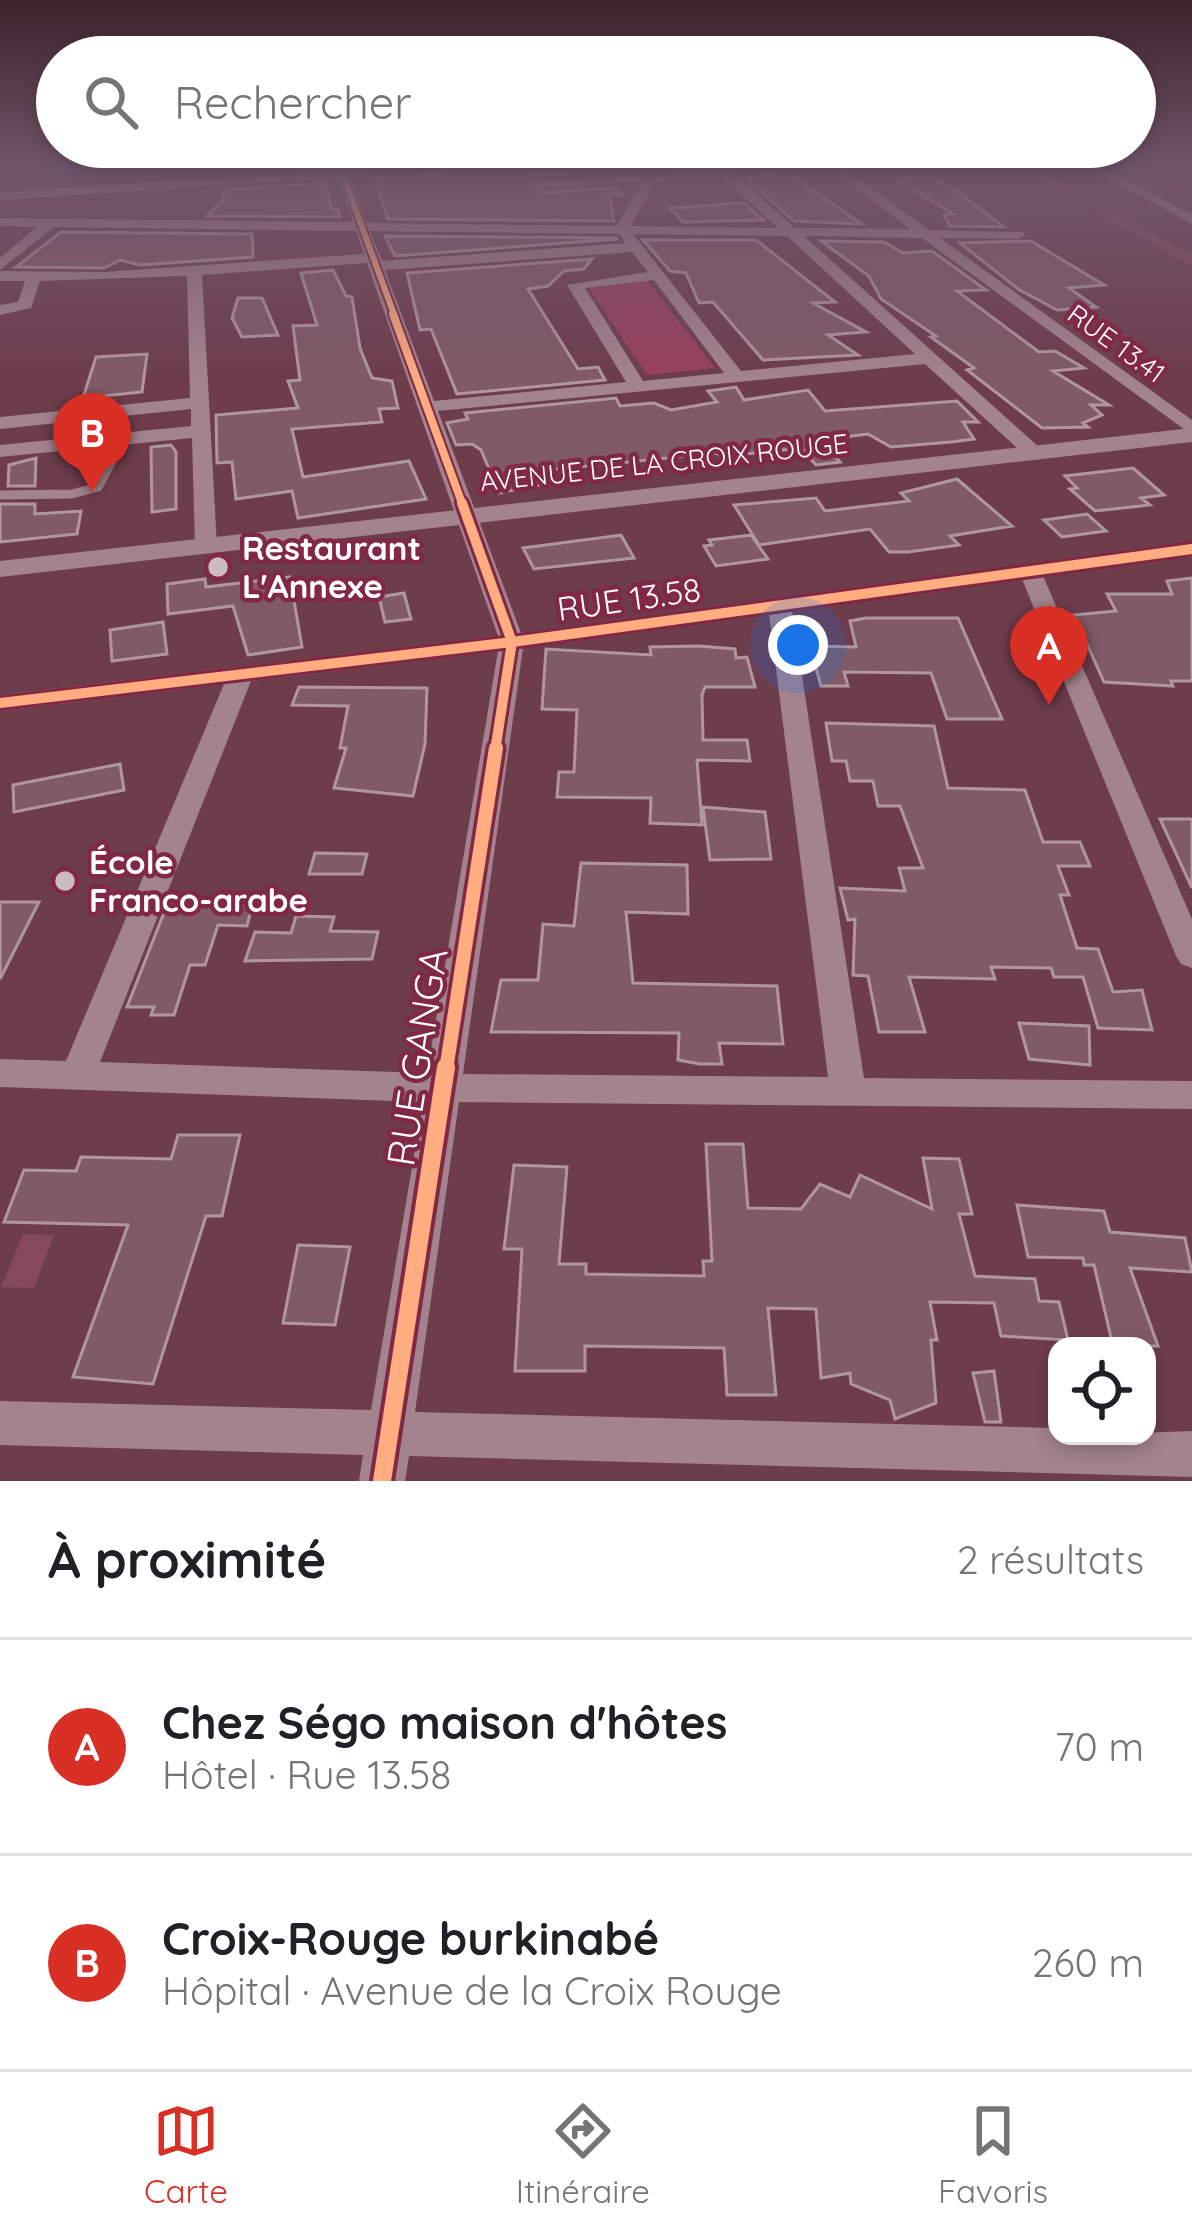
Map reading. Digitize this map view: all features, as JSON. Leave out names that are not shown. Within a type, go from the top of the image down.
[{"type":"street","points":[[0,266],[31,239]]},
{"type":"street","points":[[273,239],[274,264]]},
{"type":"street","points":[[368,239],[512,642]]},
{"type":"street","points":[[629,239],[737,377]]},
{"type":"street","points":[[800,239],[1033,452]]},
{"type":"street","name":"RUE 13.41","points":[[929,239],[1192,432]]},
{"type":"street","points":[[0,276],[635,247]]},
{"type":"street","points":[[194,270],[206,546]]},
{"type":"street","points":[[638,386],[575,285],[660,275]]},
{"type":"street","points":[[0,310],[25,305],[34,277]]},
{"type":"street","points":[[426,407],[929,358]]},
{"type":"street","points":[[0,423],[200,403]]},
{"type":"street","points":[[0,451],[200,431]]},
{"type":"street","name":"AVENUE DE LA CROIX ROUGE","points":[[0,569],[1192,432]]},
{"type":"street","name":"RUE 13.58","points":[[0,703],[512,642],[1192,549]]},
{"type":"street","points":[[1030,572],[1192,956]]},
{"type":"street","points":[[780,607],[810,791],[848,1090]]},
{"type":"street","name":"RUE GANGA","points":[[382,1481],[512,642]]},
{"type":"street","points":[[78,1074],[242,672]]},
{"type":"street","points":[[0,1073],[443,1088],[1192,1095]]},
{"type":"street","points":[[0,1423],[389,1437],[1192,1454]]},
{"type":"lane","points":[[0,495],[54,495],[98,488],[112,461]]},
{"type":"shaded area","points":[[646,279],[715,368],[647,375],[587,285]]},
{"type":"shaded area","points":[[23,1234],[54,1235],[34,1288],[1,1287]]},
{"type":"building","points":[[52,239],[252,239],[253,257],[140,265],[120,260],[104,268],[16,267]]},
{"type":"building","points":[[387,239],[616,239],[395,256]]},
{"type":"building","points":[[643,240],[756,240],[835,302],[813,303],[866,332],[828,335],[858,355],[763,360],[713,302],[699,303],[686,273],[670,271]]},
{"type":"building","points":[[821,241],[884,242],[903,253],[932,251],[986,290],[957,291],[1039,352],[1055,351],[1084,368],[1053,371],[1109,405],[1091,405],[1102,415],[1083,423],[1088,427],[1042,428],[967,370],[974,368],[931,337],[936,336],[881,299],[869,276]]},
{"type":"building","points":[[1031,241],[1104,285],[1069,288],[1096,307],[1057,310],[1018,289],[960,243]]},
{"type":"building","points":[[592,259],[584,269],[564,271],[548,286],[528,289],[578,369],[598,367],[605,380],[457,394],[431,329],[420,330],[407,273]]},
{"type":"building","points":[[333,270],[346,296],[352,297],[360,348],[372,378],[392,381],[398,408],[379,409],[382,422],[292,429],[303,477],[409,461],[426,499],[298,518],[292,491],[236,499],[232,462],[217,463],[216,415],[298,408],[288,381],[300,380],[293,326],[317,325],[301,273]]},
{"type":"building","points":[[238,298],[262,298],[278,335],[242,337],[232,318]]},
{"type":"building","points":[[147,354],[142,392],[83,398],[96,357]]},
{"type":"building","points":[[736,387],[744,400],[808,390],[825,411],[957,401],[978,422],[963,422],[974,439],[951,442],[891,447],[868,434],[821,440],[840,462],[816,465],[801,448],[720,457],[717,453],[548,470],[550,475],[534,478],[539,485],[499,493],[481,450],[472,444],[456,445],[447,423],[468,419],[465,413],[616,398],[620,406],[654,403],[671,410],[717,402],[708,391]]},
{"type":"building","points":[[171,445],[176,452],[176,509],[152,512],[151,447]]},
{"type":"building","points":[[36,458],[35,486],[8,486],[9,465]]},
{"type":"building","points":[[1133,468],[1164,495],[1141,498],[1150,505],[1095,511],[1070,489],[1077,488],[1065,476]]},
{"type":"building","points":[[957,479],[1012,526],[950,536],[959,545],[908,552],[889,552],[870,529],[759,545],[734,505],[816,498],[825,511],[909,501],[901,493]]},
{"type":"building","points":[[0,504],[35,504],[35,514],[81,511],[77,534],[0,542]]},
{"type":"building","points":[[1087,514],[1106,531],[1062,537],[1044,520]]},
{"type":"building","points":[[621,535],[634,558],[534,569],[523,548]]},
{"type":"building","points":[[751,535],[768,559],[716,566],[704,546],[712,545],[709,540]]},
{"type":"building","points":[[290,577],[302,647],[248,655],[233,606],[168,614],[167,584],[205,579],[206,587]]},
{"type":"building","points":[[1192,578],[1192,681],[1171,681],[1173,686],[1104,682],[1074,615],[1116,611],[1107,594],[1172,594],[1167,581]]},
{"type":"building","points":[[404,593],[411,619],[385,622],[379,597]]},
{"type":"building","points":[[958,618],[1002,719],[947,719],[931,673],[844,672],[848,686],[821,686],[810,646],[856,647],[850,621]]},
{"type":"building","points":[[163,622],[167,654],[112,661],[110,630]]},
{"type":"building","points":[[650,647],[735,649],[736,658],[747,657],[755,687],[705,687],[703,740],[747,740],[750,761],[697,760],[702,825],[650,823],[651,798],[557,797],[559,772],[574,772],[577,710],[542,709],[546,649],[651,655]]},
{"type":"building","points":[[299,687],[427,688],[425,744],[413,796],[334,788],[346,748],[340,748],[348,706],[292,705]]},
{"type":"building","points":[[826,723],[934,726],[948,788],[1025,790],[1043,842],[1080,842],[1090,866],[1058,866],[1069,895],[1060,895],[1077,948],[1098,949],[1113,992],[1142,990],[1152,1030],[1098,1028],[1083,977],[1054,977],[1051,968],[991,967],[995,979],[909,977],[925,1032],[879,1032],[868,976],[853,975],[855,919],[848,920],[840,888],[905,891],[899,868],[923,868],[900,806],[878,806],[873,781],[850,781],[846,761],[832,761]]},
{"type":"building","points":[[120,764],[124,790],[14,812],[13,785]]},
{"type":"building","points":[[703,807],[765,812],[771,859],[710,860]]},
{"type":"building","points":[[1160,819],[1192,819],[1192,888]]},
{"type":"building","points":[[315,853],[367,854],[362,874],[309,874]]},
{"type":"building","points":[[581,863],[687,865],[688,914],[626,912],[633,983],[777,986],[783,1044],[719,1043],[722,1064],[700,1064],[678,1060],[679,1033],[491,1032],[501,980],[538,980],[543,924],[574,926]]},
{"type":"building","points":[[0,902],[39,902],[0,979]]},
{"type":"building","points":[[167,905],[252,906],[247,926],[218,925],[205,965],[190,965],[174,1015],[151,1015],[154,1007],[127,1007]]},
{"type":"building","points":[[296,916],[334,917],[330,931],[378,932],[372,959],[245,961],[255,932],[291,933]]},
{"type":"building","points":[[1019,1023],[1089,1026],[1090,1065],[1029,1059]]},
{"type":"building","points":[[178,1135],[240,1135],[222,1216],[206,1216],[153,1384],[73,1377],[128,1225],[4,1222],[24,1170],[76,1171],[81,1157],[171,1159]]},
{"type":"building","points":[[706,1144],[743,1144],[748,1208],[801,1209],[820,1184],[850,1197],[860,1175],[932,1209],[923,1158],[959,1159],[972,1214],[959,1214],[975,1276],[1035,1279],[1039,1301],[1059,1302],[1067,1337],[1001,1336],[994,1303],[930,1302],[937,1340],[931,1340],[936,1403],[895,1419],[890,1400],[851,1384],[850,1373],[821,1378],[816,1309],[768,1308],[776,1395],[727,1395],[724,1348],[585,1346],[585,1371],[515,1371],[522,1249],[504,1249],[514,1165],[567,1167],[559,1264],[586,1264],[586,1274],[704,1276],[703,1261],[712,1261]]},
{"type":"building","points":[[1017,1205],[1104,1211],[1110,1232],[1185,1238],[1192,1272],[1130,1268],[1155,1337],[1111,1337],[1094,1265],[1084,1265],[1083,1258],[1028,1257]]},
{"type":"building","points":[[298,1245],[350,1247],[335,1325],[283,1323]]},
{"type":"building","points":[[994,1371],[1001,1422],[985,1422],[973,1373]]},
{"type":"waterway","points":[[1151,239],[1192,262]]},
{"type":"cycle path","points":[[366,239],[512,642],[382,1481]]},
{"type":"cycle path","points":[[0,703],[512,642],[1192,549]]},
{"type":"place","name":"Croix-Rouge burkinabé","points":[[92,492]]},
{"type":"place","name":"Restaurant L'Annexe","points":[[218,567]]},
{"type":"place","name":"Chez Ségo maison d'hôtes","points":[[1049,705]]},
{"type":"place","name":"École Franco-arabe","points":[[65,881]]}]
